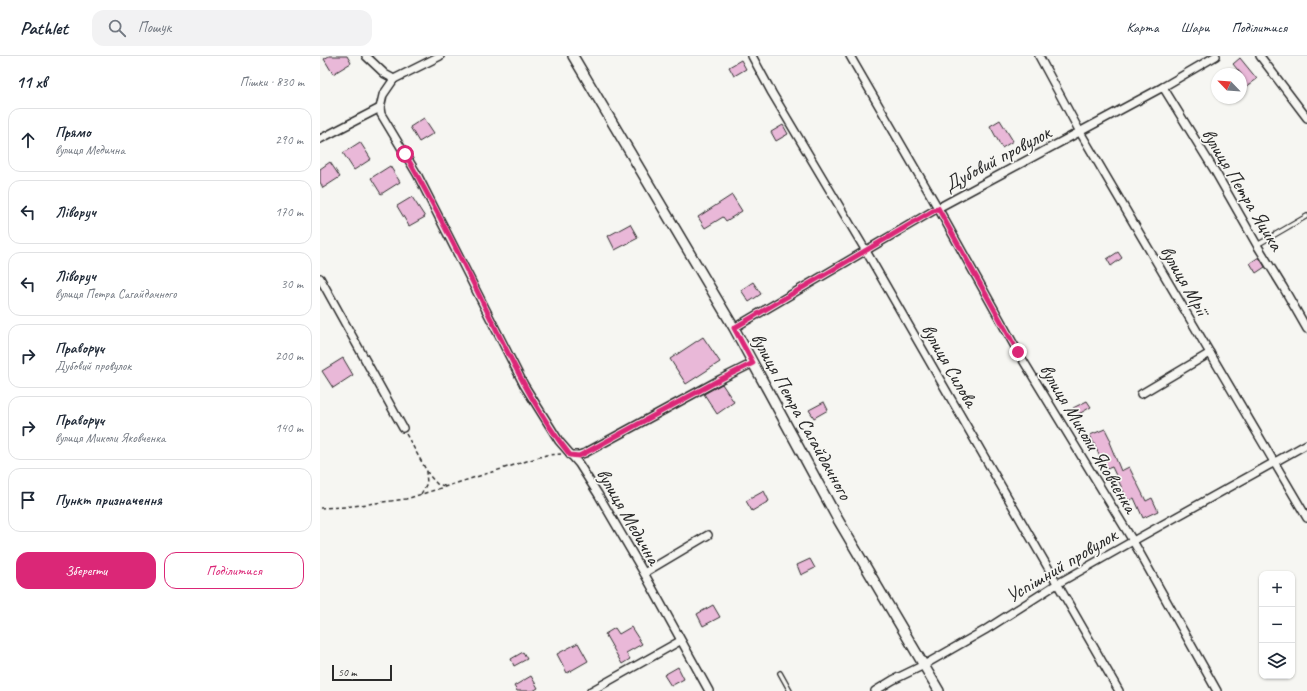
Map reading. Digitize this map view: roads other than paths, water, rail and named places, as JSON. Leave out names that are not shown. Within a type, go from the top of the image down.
[{"type":"street","points":[[366,56],[385,74],[394,79]]},
{"type":"street","points":[[320,139],[380,108],[383,95],[394,79],[440,56]]},
{"type":"street","name":"вулиця Петра Сагайдачного","points":[[573,56],[734,328],[837,518],[939,691]]},
{"type":"street","name":"вулиця Силова","points":[[752,56],[1119,691]]},
{"type":"street","name":"вулиця Миколи Яковченка","points":[[850,56],[938,208],[1018,352],[1133,540],[1217,691]]},
{"type":"street","name":"вулиця Мрії","points":[[1039,56],[1080,132],[1307,518]]},
{"type":"street","name":"Дубовий провулок","points":[[734,328],[938,208],[1163,87],[1216,56]]},
{"type":"street","points":[[1260,56],[1307,118]]},
{"type":"street","name":"вулиця Петра Яцика","points":[[1163,87],[1216,173],[1257,245],[1307,327]]},
{"type":"street","name":"вулиця Медична","points":[[380,108],[417,174],[524,385],[559,441],[579,464],[592,484],[644,573],[708,691]]},
{"type":"street","points":[[320,278],[403,428]]},
{"type":"street","points":[[1141,394],[1210,353]]},
{"type":"street","points":[[570,455],[579,456],[585,453],[753,363]]},
{"type":"street","name":"Успішний провулок","points":[[875,691],[985,630],[1057,584],[1133,540],[1307,444]]},
{"type":"street","points":[[644,573],[708,535]]},
{"type":"street","points":[[591,691],[680,641]]},
{"type":"lane","points":[[1257,245],[1307,216]]},
{"type":"lane","points":[[780,673],[790,691]]}]
